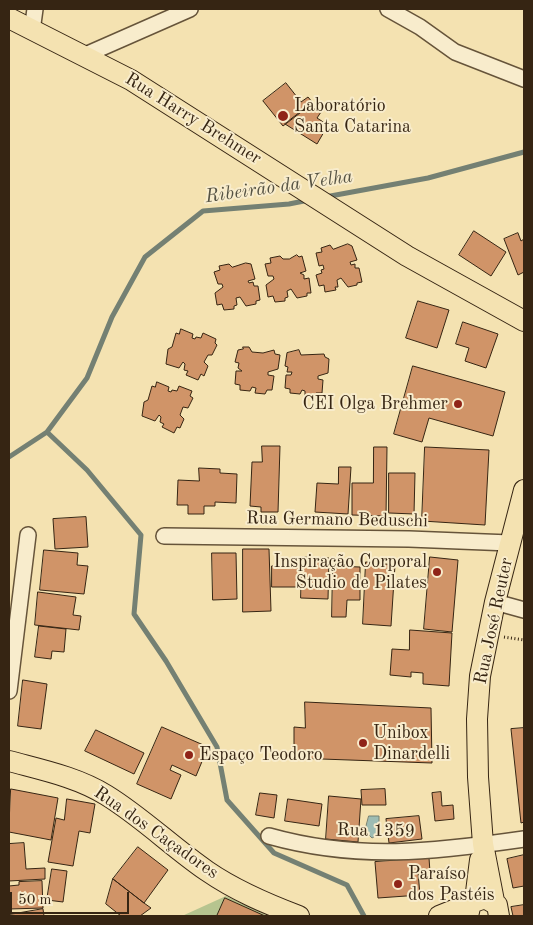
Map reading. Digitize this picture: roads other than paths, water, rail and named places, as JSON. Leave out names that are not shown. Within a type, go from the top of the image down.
[{"type":"main road","name":"Rua Harry Brehmer","points":[[9,18],[132,80],[298,184],[408,256],[504,312],[524,320]]},
{"type":"main road","name":"Rua Harry Brehmer","points":[[504,312],[524,331]]},
{"type":"main road","name":"Rua José Reuter","points":[[482,907],[483,844],[477,719],[480,676],[495,602],[524,490]]},
{"type":"main road","name":"Rua dos Caçadores","points":[[9,762],[68,777],[105,794],[138,816],[207,870],[254,899],[300,916]]},
{"type":"main road","points":[[439,916],[482,907]]},
{"type":"street","points":[[32,31],[35,9]]},
{"type":"street","points":[[83,56],[190,9]]},
{"type":"street","points":[[388,9],[420,27],[455,52],[524,80]]},
{"type":"street","points":[[9,691],[13,613],[28,535]]},
{"type":"street","name":"Rua Germano Beduschi","points":[[164,536],[409,539],[510,543]]},
{"type":"street","points":[[495,602],[524,610]]},
{"type":"street","name":"Rua 1359","points":[[268,836],[306,846],[359,853],[410,853],[524,839]]},
{"type":"water","points":[[369,816],[379,816],[379,834],[372,838],[365,831]]},
{"type":"waterway","name":"Ribeirão da Velha","points":[[325,197],[428,178],[524,152]]},
{"type":"waterway","name":"Ribeirão da Velha","points":[[9,457],[47,432],[87,378],[112,317],[145,257],[203,211],[289,204],[309,200]]},
{"type":"waterway","points":[[47,432],[87,470],[141,535],[134,614],[166,661],[217,747],[227,800],[274,853],[347,885],[364,916]]},
{"type":"place","name":"Laboratório Santa Catarina","points":[[283,116]]},
{"type":"place","name":"CEI Olga Brehmer","points":[[458,404]]},
{"type":"place","name":"Inspiração Corporal Studio de Pilates","points":[[437,572]]},
{"type":"place","name":"Unibox Dinardelli","points":[[363,743]]},
{"type":"place","name":"Espaço Teodoro","points":[[189,755]]},
{"type":"place","name":"Paraíso dos Pastéis","points":[[398,884]]}]
